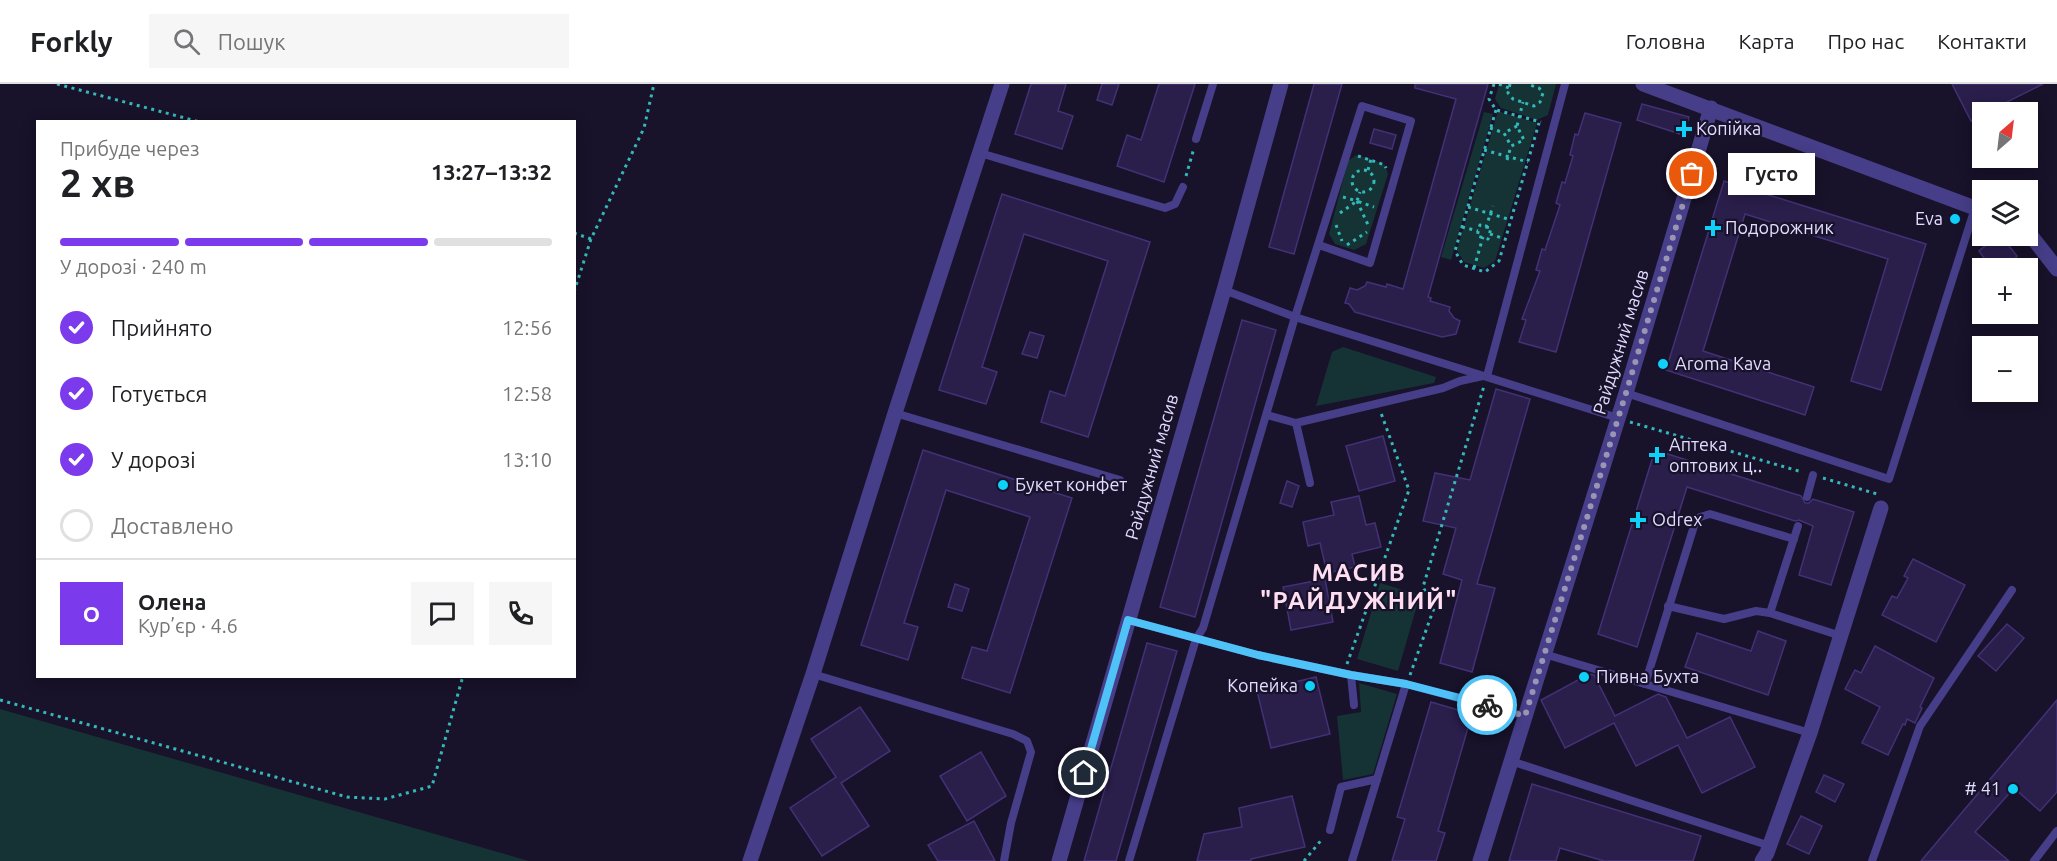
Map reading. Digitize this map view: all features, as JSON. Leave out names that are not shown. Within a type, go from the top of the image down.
[{"type":"street","points":[[750,861],[813,674],[1002,84]]},
{"type":"street","name":"Райдужний масив","points":[[1059,861],[1281,84]]},
{"type":"street","points":[[1643,84],[1972,207]]},
{"type":"street","name":"Райдужний масив","points":[[1480,861],[1712,108]]},
{"type":"street","points":[[2038,245],[2057,269]]},
{"type":"street","points":[[1762,861],[1770,846],[1810,733],[1883,502]]},
{"type":"lane","points":[[1196,139],[1213,84]]},
{"type":"lane","points":[[1487,376],[1565,84]]},
{"type":"lane","points":[[1129,861],[1196,639],[1203,628],[1295,317],[1362,106],[1411,121],[1370,263],[1319,245]]},
{"type":"lane","points":[[980,153],[1165,208],[1175,204],[1183,187]]},
{"type":"lane","points":[[1626,393],[1889,478],[1972,231]]},
{"type":"lane","points":[[1224,290],[1295,317],[1618,418]]},
{"type":"lane","points":[[1267,415],[1296,423],[1487,376]]},
{"type":"lane","points":[[895,413],[1120,480]]},
{"type":"lane","points":[[1296,423],[1310,483]]},
{"type":"lane","points":[[1807,496],[1813,475]]},
{"type":"lane","points":[[1645,684],[1694,525],[1700,517],[1710,514],[1794,539]]},
{"type":"lane","points":[[1770,612],[1798,526]]},
{"type":"lane","points":[[1872,861],[1920,726],[2012,590]]},
{"type":"lane","points":[[1668,606],[1724,619],[1756,611],[1770,612],[1841,636]]},
{"type":"lane","points":[[1128,620],[1258,655],[1347,675],[1406,684],[1525,716]]},
{"type":"lane","points":[[1544,654],[1810,733]]},
{"type":"lane","points":[[813,674],[1013,734],[1027,741],[1031,747],[1031,759],[1011,823],[1004,861]]},
{"type":"lane","points":[[1347,675],[1354,705]]},
{"type":"lane","points":[[1352,861],[1406,684]]},
{"type":"lane","points":[[1511,761],[1770,846]]},
{"type":"lane","points":[[1330,830],[1341,788],[1377,780]]},
{"type":"lane","points":[[2034,861],[2057,831]]},
{"type":"path","points":[[57,84],[193,120]]},
{"type":"path","points":[[576,286],[591,239],[644,128],[654,84]]},
{"type":"path","points":[[1494,84],[1489,99],[1496,110],[1539,123]]},
{"type":"path","points":[[1499,84],[1509,86],[1508,93],[1513,99],[1534,106],[1540,102],[1543,93],[1539,88],[1528,84]]},
{"type":"path","points":[[1522,102],[1517,126],[1524,140]]},
{"type":"path","points":[[1496,110],[1455,251],[1463,265],[1485,272],[1499,261],[1539,123],[1546,119]]},
{"type":"path","points":[[1504,133],[1517,126]]},
{"type":"path","points":[[1490,128],[1504,133],[1511,146],[1507,158]]},
{"type":"path","points":[[1183,187],[1196,139]]},
{"type":"path","points":[[1511,146],[1524,140],[1533,142]]},
{"type":"path","points":[[1484,150],[1528,162]]},
{"type":"path","points":[[1356,155],[1385,165],[1388,174]]},
{"type":"path","points":[[1368,170],[1371,159]]},
{"type":"path","points":[[1368,170],[1374,177],[1373,186],[1367,192],[1360,192],[1353,186],[1352,178],[1358,171],[1368,170]]},
{"type":"path","points":[[1476,176],[1482,177]]},
{"type":"path","points":[[1514,188],[1520,189]]},
{"type":"path","points":[[1331,225],[1334,217],[1357,201],[1360,192]]},
{"type":"path","points":[[1339,196],[1377,208]]},
{"type":"path","points":[[1357,201],[1370,231]]},
{"type":"path","points":[[1486,227],[1493,206]]},
{"type":"path","points":[[1468,207],[1511,220]]},
{"type":"path","points":[[1334,217],[1344,247]]},
{"type":"path","points":[[1368,237],[1374,219]]},
{"type":"path","points":[[1480,225],[1486,227],[1491,228],[1488,239],[1477,236],[1480,225]]},
{"type":"path","points":[[1462,227],[1478,231]]},
{"type":"path","points":[[1344,247],[1370,231]]},
{"type":"path","points":[[576,233],[591,239]]},
{"type":"path","points":[[1490,234],[1505,239]]},
{"type":"path","points":[[1473,268],[1483,237]]},
{"type":"path","points":[[1335,244],[1354,250]]},
{"type":"path","points":[[1406,684],[1434,608],[1423,587],[1487,376]]},
{"type":"path","points":[[1347,675],[1409,490],[1378,404]]},
{"type":"path","points":[[1618,418],[1813,475],[1883,502]]},
{"type":"path","points":[[0,700],[347,796],[385,798],[432,786],[462,678]]},
{"type":"path","points":[[1304,861],[1330,830]]},
{"type":"green space","points":[[1499,84],[1556,84],[1548,115],[1537,120],[1501,108],[1495,99]]},
{"type":"green space","points":[[1498,111],[1537,123],[1495,261],[1484,268],[1464,262],[1457,250]]},
{"type":"green space","points":[[1484,112],[1493,114],[1451,260],[1441,257]]},
{"type":"green space","points":[[1356,155],[1385,165],[1388,174],[1366,244],[1354,250],[1335,244],[1329,234],[1348,161]]},
{"type":"green space","points":[[1343,347],[1436,377],[1434,383],[1316,406],[1332,352]]},
{"type":"green space","points":[[1380,583],[1420,595],[1398,671],[1357,659]]},
{"type":"green space","points":[[1359,683],[1397,694],[1373,774],[1343,780],[1337,716],[1361,712]]},
{"type":"green space","points":[[0,709],[529,861],[0,861]]},
{"type":"building","points":[[1031,84],[1066,84],[1058,111],[1073,116],[1062,149],[1015,134]]},
{"type":"building","points":[[1102,84],[1119,84],[1112,105],[1097,100]]},
{"type":"building","points":[[1159,84],[1195,84],[1164,182],[1117,166],[1127,135],[1141,140]]},
{"type":"building","points":[[1314,84],[1342,84],[1294,254],[1269,247]]},
{"type":"building","points":[[1415,84],[1488,84],[1428,297],[1431,298],[1430,301],[1450,307],[1449,311],[1454,318],[1460,321],[1456,334],[1442,337],[1355,312],[1349,304],[1345,303],[1350,288],[1357,290],[1365,286],[1367,282],[1386,287],[1387,284],[1403,289],[1456,99],[1415,88]]},
{"type":"building","points":[[1952,84],[2043,84],[2007,102],[1972,102],[1971,121]]},
{"type":"building","points":[[1642,104],[1689,117],[1683,135],[1637,120]]},
{"type":"building","points":[[1585,113],[1621,123],[1556,352],[1519,342],[1526,320],[1522,319],[1540,271],[1536,270],[1542,249],[1545,250],[1560,205],[1556,203],[1573,156],[1570,155],[1575,134],[1578,135]]},
{"type":"building","points":[[1374,129],[1396,135],[1392,149],[1370,143]]},
{"type":"building","points":[[1724,181],[1926,244],[1881,390],[1851,381],[1888,259],[1745,214],[1703,351],[1814,387],[1805,415],[1666,370]]},
{"type":"building","points":[[1002,194],[1150,242],[1088,437],[1041,422],[1050,391],[1065,396],[1108,261],[1024,234],[982,367],[997,372],[986,404],[939,390]]},
{"type":"building","points":[[1985,246],[2009,246],[2017,256],[2016,258],[1984,258],[1979,251]]},
{"type":"building","points":[[1242,320],[1276,330],[1195,617],[1160,607]]},
{"type":"building","points":[[1030,332],[1044,336],[1037,358],[1022,354]]},
{"type":"building","points":[[1496,389],[1530,399],[1477,584],[1495,588],[1472,672],[1440,663],[1462,580],[1443,574],[1456,528],[1423,521],[1435,473],[1470,480]]},
{"type":"building","points":[[1383,436],[1395,481],[1359,491],[1346,446]]},
{"type":"building","points":[[923,450],[1072,498],[1010,693],[962,678],[972,647],[987,651],[1030,517],[946,490],[904,623],[918,627],[908,660],[861,645]]},
{"type":"building","points":[[1655,450],[1801,496],[1805,503],[1813,499],[1854,512],[1831,585],[1799,575],[1813,526],[1687,487],[1637,647],[1598,634]]},
{"type":"building","points":[[1287,481],[1299,486],[1292,507],[1280,503]]},
{"type":"building","points":[[1359,496],[1366,525],[1375,523],[1381,547],[1352,554],[1355,567],[1327,573],[1320,543],[1308,546],[1303,522],[1334,515],[1331,502]]},
{"type":"building","points":[[1913,559],[1965,585],[1936,642],[1882,615],[1892,596],[1897,598],[1908,578],[1904,576]]},
{"type":"building","points":[[1325,579],[1333,622],[1291,630],[1283,587]]},
{"type":"building","points":[[955,584],[969,589],[962,611],[948,607]]},
{"type":"building","points":[[2007,624],[2024,638],[1996,671],[1978,656]]},
{"type":"building","points":[[1758,631],[1786,641],[1768,695],[1685,667],[1697,633],[1751,651]]},
{"type":"building","points":[[1147,643],[1177,651],[1116,861],[1084,861]]},
{"type":"building","points":[[1875,646],[1934,678],[1915,723],[1907,719],[1888,755],[1862,743],[1880,707],[1845,689],[1855,670],[1861,673]]},
{"type":"building","points":[[1589,674],[1594,675],[1615,716],[1658,694],[1666,697],[1687,738],[1730,717],[1755,767],[1702,793],[1678,745],[1636,766],[1614,723],[1565,748],[1541,700]]},
{"type":"building","points":[[1316,677],[1330,734],[1271,748],[1257,691]]},
{"type":"building","points":[[2057,700],[2057,792],[2040,811],[2014,788],[1975,832],[2009,861],[1921,861]]},
{"type":"building","points":[[1431,702],[1472,714],[1438,831],[1445,833],[1436,861],[1392,861],[1405,819],[1397,817]]},
{"type":"building","points":[[860,707],[890,751],[841,783],[869,826],[822,856],[790,808],[836,777],[811,739]]},
{"type":"building","points":[[981,752],[1006,796],[967,821],[940,776]]},
{"type":"building","points":[[1824,775],[1844,784],[1835,802],[1816,792]]},
{"type":"building","points":[[1532,784],[1701,836],[1693,861],[1604,861],[1560,848],[1556,861],[1509,861]]},
{"type":"building","points":[[1292,796],[1305,847],[1251,859],[1251,861],[1197,861],[1204,834],[1242,827],[1239,808]]},
{"type":"building","points":[[1801,816],[1822,826],[1809,854],[1787,844]]},
{"type":"building","points":[[974,821],[995,861],[938,861],[928,845]]},
{"type":"way so far","points":[[1487,705],[1525,716],[1692,174]]},
{"type":"place","name":"Копійка","points":[[1684,129]]},
{"type":"place","name":"Густо","points":[[1692,174]]},
{"type":"place","name":"Eva","points":[[1955,219]]},
{"type":"place","name":"Подорожник","points":[[1713,228]]},
{"type":"place","name":"Aroma Kava","points":[[1663,364]]},
{"type":"place","name":"Аптека оптових ц‥","points":[[1657,455]]},
{"type":"place","name":"Букет конфет","points":[[1003,485]]},
{"type":"place","name":"Odrex","points":[[1638,520]]},
{"type":"place","name":"Пивна Бухта","points":[[1584,677]]},
{"type":"place","name":"Копейка","points":[[1310,686]]},
{"type":"place","name":"# 41","points":[[2013,789]]},
{"type":"district","name":"МАСИВ \"РАЙДУЖНИЙ\"","points":[[1359,587]]},
{"type":"route","points":[[1084,773],[1128,620],[1258,655],[1406,684],[1487,705]]}]
